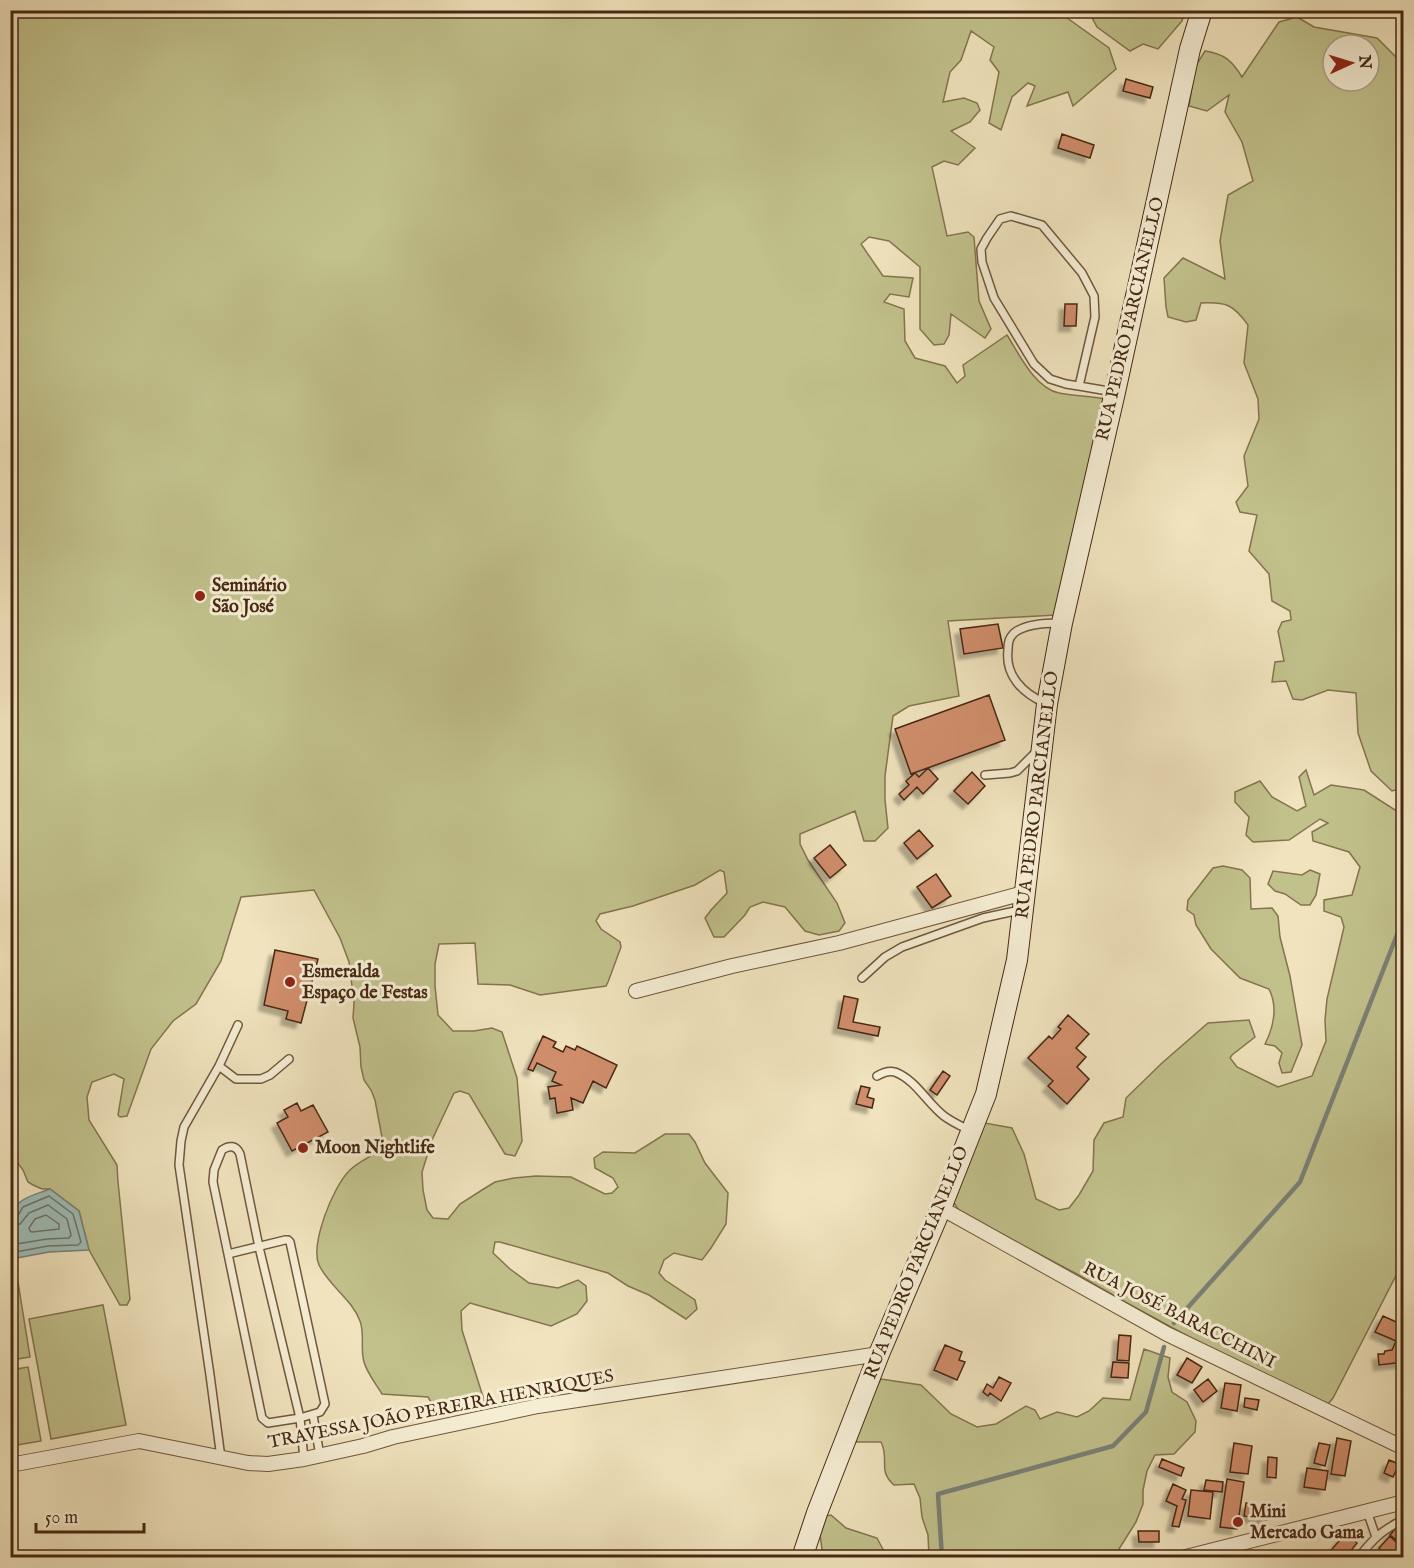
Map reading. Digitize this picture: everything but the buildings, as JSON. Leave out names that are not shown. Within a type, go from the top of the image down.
[{"type":"street","name":"RUA PEDRO PARCIANELLO","points":[[802,1557],[879,1354],[986,1094],[1017,960],[1041,747],[1062,623],[1190,49],[1202,10]]},
{"type":"street","points":[[636,991],[732,966],[1024,901]]},
{"type":"street","name":"RUA JOSÉ BARACCHINI","points":[[941,1208],[1167,1334],[1404,1448]]},
{"type":"street","name":"TRAVESSA JOÃO PEREIRA HENRIQUES","points":[[10,1465],[139,1441],[221,1458],[268,1464],[320,1456],[393,1437],[538,1406],[879,1354]]},
{"type":"street","points":[[1182,1557],[1404,1502]]},
{"type":"lane","points":[[1079,386],[1095,317],[1095,296],[1082,273],[1042,225],[1011,216],[1000,219],[981,249],[982,262],[994,298],[1034,364],[1050,379],[1066,384],[1115,392]]},
{"type":"lane","points":[[1047,704],[1020,687],[1011,673],[1006,660],[1009,640],[1016,631],[1047,623],[1062,623]]},
{"type":"lane","points":[[985,775],[1010,774],[1017,771],[1041,747]]},
{"type":"lane","points":[[862,978],[885,957],[902,946],[1024,901]]},
{"type":"lane","points":[[221,1458],[179,1165],[184,1127],[219,1066],[238,1025]]},
{"type":"lane","points":[[219,1066],[236,1079],[261,1079],[270,1075],[289,1059]]},
{"type":"lane","points":[[877,1076],[884,1072],[894,1072],[916,1087],[946,1118],[971,1131]]},
{"type":"lane","points":[[228,1254],[259,1247],[285,1240],[290,1242],[325,1404],[320,1413],[300,1418],[268,1423],[262,1418],[213,1182],[214,1170],[222,1150],[234,1146],[240,1154],[259,1247],[300,1418],[304,1459]]},
{"type":"lane","points":[[313,1415],[320,1456]]},
{"type":"lane","points":[[1367,1510],[1376,1537]]},
{"type":"lane","points":[[1358,1557],[1385,1529],[1404,1519]]},
{"type":"green space","points":[[1056,10],[1109,48],[1116,69],[1073,106],[1068,92],[1027,106],[1035,86],[1028,83],[1012,97],[1001,130],[989,123],[999,72],[990,60],[994,47],[971,31],[961,60],[950,72],[943,102],[964,98],[977,103],[980,110],[970,122],[951,131],[975,148],[958,165],[944,161],[932,167],[947,236],[968,232],[974,237],[979,301],[991,329],[985,338],[951,314],[949,335],[944,344],[934,345],[920,329],[920,267],[889,241],[869,237],[861,244],[883,276],[913,278],[909,297],[890,294],[884,302],[904,309],[905,341],[915,358],[945,366],[957,383],[965,376],[963,365],[1007,335],[1028,369],[1042,385],[1059,393],[1105,399],[1056,615],[948,621],[959,696],[909,706],[893,716],[885,776],[888,828],[875,841],[864,841],[855,811],[800,834],[800,844],[808,860],[837,903],[845,923],[839,931],[819,935],[805,931],[785,907],[763,902],[750,907],[724,937],[714,937],[705,918],[727,893],[724,872],[720,870],[695,885],[633,906],[600,914],[596,921],[601,929],[620,942],[621,947],[606,986],[540,995],[510,985],[478,984],[475,943],[439,944],[435,964],[438,1015],[453,1031],[492,1028],[502,1032],[517,1078],[522,1141],[515,1156],[505,1154],[469,1094],[460,1091],[454,1093],[432,1140],[422,1172],[427,1210],[433,1218],[448,1219],[460,1204],[482,1190],[495,1182],[514,1178],[571,1177],[605,1194],[612,1193],[618,1187],[613,1178],[595,1168],[594,1158],[603,1152],[635,1153],[665,1134],[689,1134],[705,1163],[728,1193],[726,1224],[702,1260],[674,1253],[664,1260],[659,1273],[665,1280],[695,1300],[697,1309],[686,1319],[649,1295],[628,1286],[608,1273],[495,1242],[493,1253],[529,1283],[558,1288],[578,1280],[586,1286],[587,1301],[577,1314],[551,1326],[470,1303],[461,1311],[462,1330],[485,1403],[445,1415],[434,1407],[428,1397],[382,1394],[364,1362],[360,1321],[346,1299],[323,1273],[317,1256],[320,1230],[336,1189],[356,1165],[384,1148],[375,1100],[364,1080],[361,1067],[360,1047],[353,1018],[354,1003],[349,962],[340,938],[314,890],[241,897],[221,961],[196,1004],[173,1021],[151,1049],[127,1116],[118,1115],[124,1079],[114,1074],[92,1082],[87,1097],[89,1120],[117,1165],[130,1299],[127,1305],[120,1305],[89,1250],[79,1211],[50,1189],[42,1189],[28,1182],[23,1170],[11,1154],[11,11]]},
{"type":"green space","points":[[1082,11],[1185,11],[1182,21],[1158,49],[1143,44],[1130,51],[1097,27],[1090,14]]},
{"type":"green space","points":[[1297,17],[1314,27],[1348,33],[1321,33],[1321,93],[1381,93],[1381,42],[1404,65],[1403,788],[1392,791],[1371,771],[1358,733],[1356,693],[1328,690],[1302,700],[1293,699],[1286,681],[1272,682],[1275,662],[1284,661],[1278,631],[1282,622],[1291,620],[1290,611],[1272,601],[1269,574],[1249,551],[1257,515],[1240,512],[1236,502],[1248,486],[1244,456],[1259,419],[1258,399],[1244,363],[1248,325],[1233,309],[1217,303],[1201,303],[1196,320],[1186,322],[1168,317],[1164,278],[1183,258],[1225,279],[1220,241],[1228,195],[1253,181],[1242,142],[1225,112],[1229,95],[1207,111],[1189,106],[1195,67],[1205,51],[1212,52],[1227,59],[1242,77],[1279,22]]},
{"type":"green space","points":[[1306,770],[1314,795],[1331,785],[1364,790],[1395,810],[1403,804],[1403,1262],[1328,1404],[1224,1356],[960,1212],[952,1200],[985,1123],[1012,1128],[1024,1154],[1036,1199],[1059,1210],[1069,1208],[1093,1171],[1094,1140],[1104,1123],[1123,1117],[1126,1098],[1208,1023],[1249,1020],[1255,1037],[1230,1058],[1237,1067],[1278,1087],[1312,1076],[1326,1041],[1327,999],[1344,927],[1341,917],[1324,911],[1324,900],[1352,895],[1360,867],[1349,852],[1313,841],[1312,832],[1328,823],[1320,819],[1289,840],[1253,842],[1246,835],[1249,817],[1235,802],[1235,792],[1260,781],[1272,797],[1297,811],[1306,806],[1299,777]]},
{"type":"green space","points":[[1223,866],[1242,870],[1250,878],[1251,909],[1272,908],[1278,916],[1280,937],[1290,976],[1302,1045],[1291,1072],[1282,1073],[1279,1063],[1282,1053],[1275,1046],[1265,1044],[1274,1016],[1269,989],[1240,978],[1211,949],[1196,925],[1194,915],[1187,910],[1188,900],[1213,868]]},
{"type":"green space","points":[[1310,870],[1320,874],[1316,895],[1310,905],[1301,905],[1285,894],[1275,891],[1268,884],[1273,871],[1302,875]]},
{"type":"green space","points":[[18,1282],[30,1357],[11,1360],[11,1283]]},
{"type":"green space","points":[[103,1305],[126,1425],[51,1439],[29,1319]]},
{"type":"green space","points":[[1144,1349],[1170,1358],[1168,1377],[1172,1392],[1187,1402],[1196,1421],[1195,1432],[1174,1454],[1155,1455],[1147,1471],[1143,1504],[1136,1522],[1114,1557],[929,1557],[928,1535],[922,1517],[920,1498],[914,1484],[894,1485],[889,1480],[885,1470],[881,1442],[850,1442],[856,1421],[881,1379],[921,1385],[951,1414],[977,1427],[996,1424],[1026,1406],[1035,1410],[1040,1419],[1057,1412],[1077,1417],[1089,1411],[1103,1398],[1130,1400]]},
{"type":"green space","points":[[28,1367],[41,1441],[11,1446],[11,1370]]},
{"type":"green space","points":[[831,1515],[846,1528],[877,1538],[887,1557],[823,1557],[819,1527],[822,1517]]},
{"type":"water","points":[[50,1189],[79,1211],[89,1250],[49,1252],[11,1259],[9,1229],[15,1208],[25,1198]]},
{"type":"waterway","points":[[1174,1323],[1300,1182],[1404,917]]},
{"type":"waterway","points":[[942,1558],[938,1494],[1113,1446],[1146,1412],[1164,1347]]},
{"type":"place","name":"Seminário São José","points":[[200,596]]},
{"type":"place","name":"Esmeralda Espaço de Festas","points":[[290,982]]},
{"type":"place","name":"Moon Nightlife","points":[[303,1148]]},
{"type":"place","name":"Mini Mercado Gama","points":[[1238,1522]]}]
